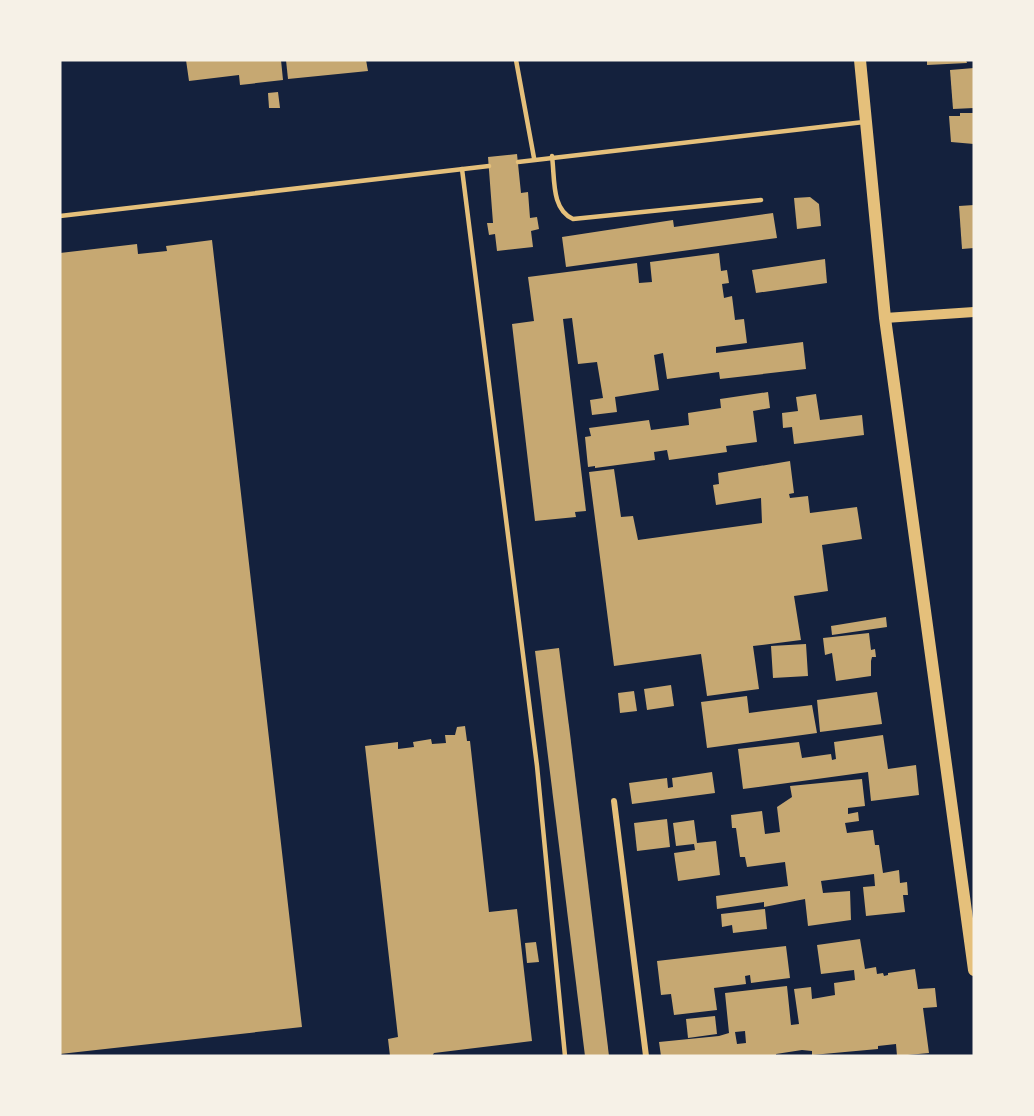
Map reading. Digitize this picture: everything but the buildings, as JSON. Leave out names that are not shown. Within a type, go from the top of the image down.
[{"type":"main road","points":[[860,60],[885,318],[974,970]]},
{"type":"street","points":[[885,318],[974,312]]},
{"type":"street","points":[[614,801],[646,1056]]},
{"type":"lane","points":[[516,60],[534,158]]},
{"type":"lane","points":[[518,162],[534,158],[867,122]]},
{"type":"lane","points":[[552,156],[558,207],[564,215],[573,219],[761,200]]},
{"type":"lane","points":[[60,216],[489,166]]},
{"type":"lane","points":[[462,169],[537,766],[566,1056]]}]
